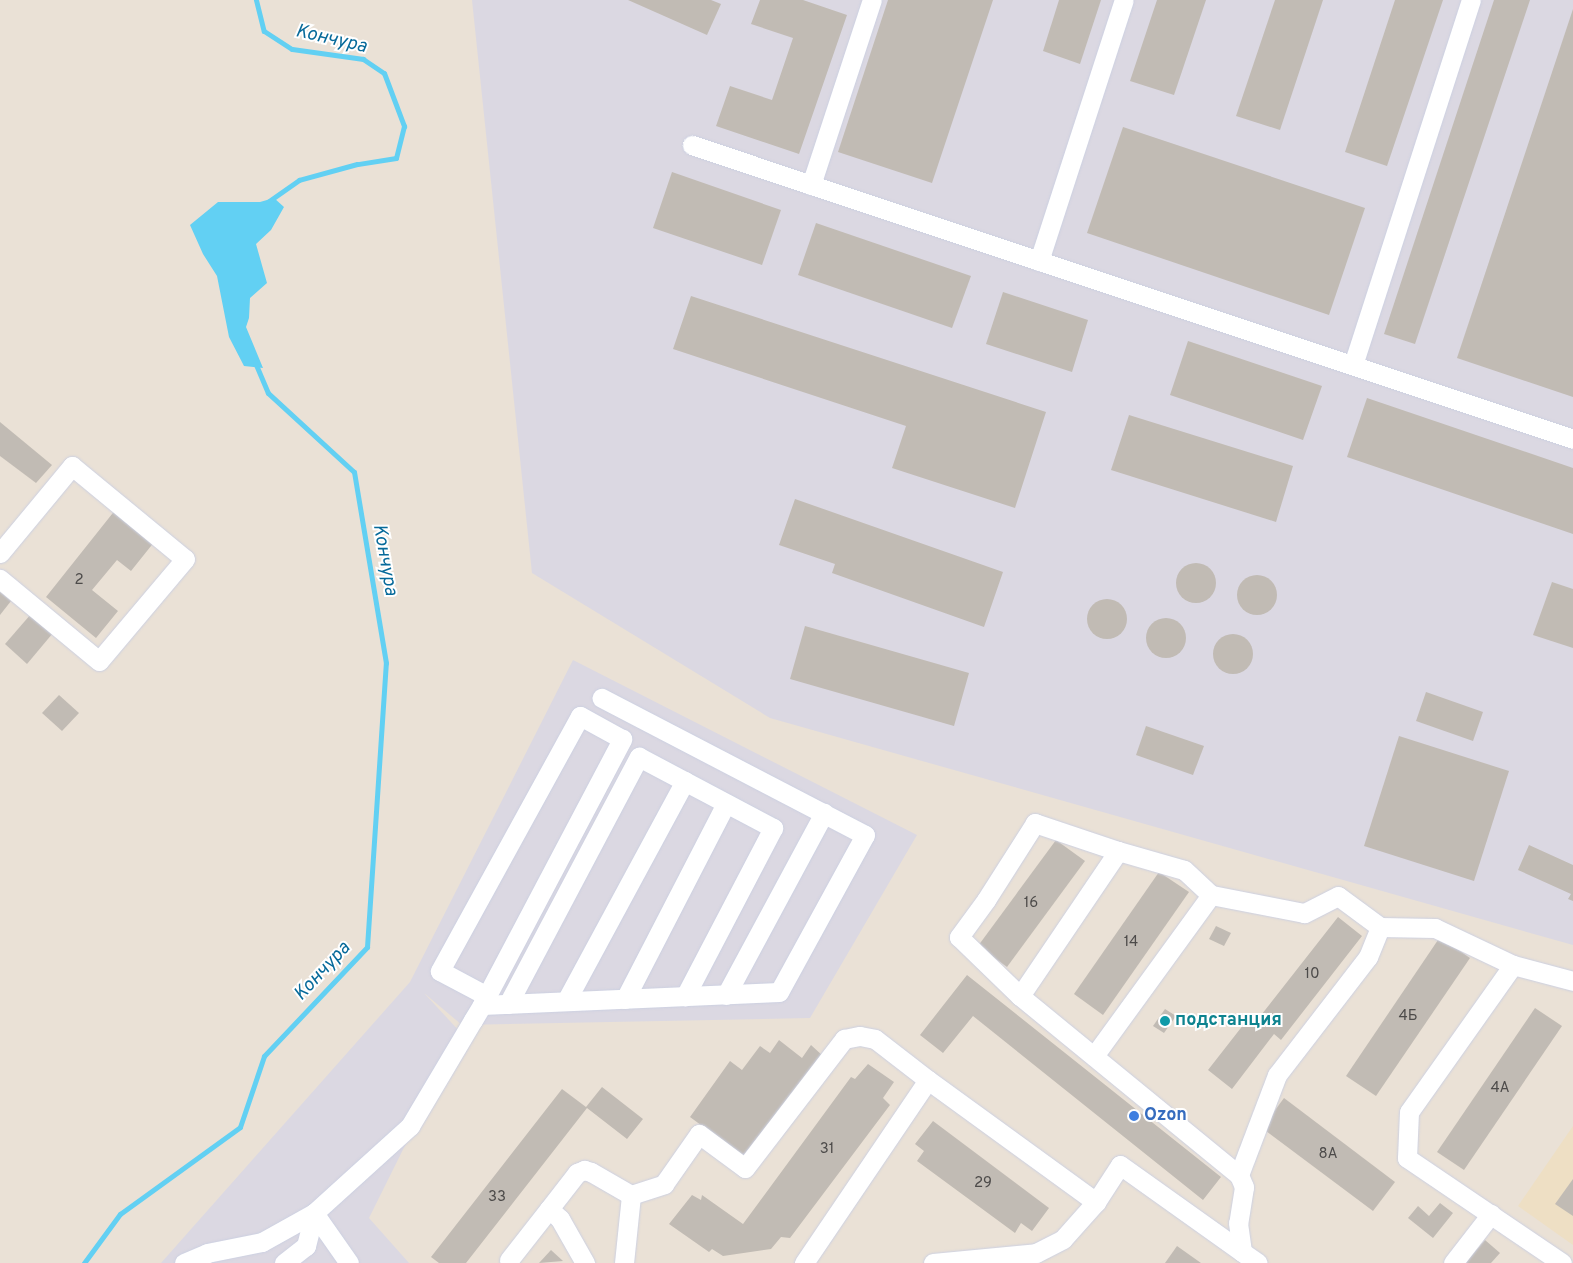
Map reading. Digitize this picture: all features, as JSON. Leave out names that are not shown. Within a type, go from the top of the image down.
[{"type":"lane","points":[[811,185],[872,0]]},
{"type":"lane","points":[[1039,261],[1124,0]]},
{"type":"lane","points":[[1353,365],[1471,0]]},
{"type":"lane","points":[[692,145],[1573,438]]},
{"type":"lane","points":[[0,553],[72,466],[185,559],[99,661],[0,580]]},
{"type":"lane","points":[[184,1263],[207,1253],[262,1242],[314,1213],[410,1126],[484,1000],[622,739],[580,716],[440,971],[484,1000],[508,1004],[779,992],[865,835],[602,698]]},
{"type":"lane","points":[[508,1004],[639,757],[774,828],[685,996]]},
{"type":"lane","points":[[566,1001],[685,781]]},
{"type":"lane","points":[[625,999],[726,802]]},
{"type":"lane","points":[[726,995],[824,813]]},
{"type":"lane","points":[[1242,1252],[1238,1223],[1244,1187],[1240,1175],[1020,996],[959,937],[986,900],[1035,822],[1118,851],[1184,870],[1211,895],[1304,913],[1338,896],[1380,927],[1434,928],[1513,965],[1573,981]]},
{"type":"lane","points":[[1020,996],[1118,851]]},
{"type":"lane","points":[[1094,1056],[1211,895]]},
{"type":"lane","points":[[1240,1175],[1277,1076],[1368,957],[1380,927]]},
{"type":"lane","points":[[1513,965],[1409,1112],[1407,1158],[1562,1263]]},
{"type":"lane","points":[[509,1260],[577,1173],[584,1170],[592,1172],[631,1195],[664,1184],[699,1134],[745,1168],[844,1039],[860,1036],[875,1039],[928,1080],[1096,1202]]},
{"type":"lane","points":[[804,1263],[928,1080]]},
{"type":"lane","points":[[933,1263],[1036,1253],[1063,1240],[1096,1202],[1120,1165],[1258,1263]]},
{"type":"lane","points":[[624,1263],[631,1195]]},
{"type":"lane","points":[[549,1209],[560,1219],[585,1263]]},
{"type":"lane","points":[[284,1263],[306,1246],[314,1213]]},
{"type":"lane","points":[[314,1213],[349,1263]]},
{"type":"lane","points":[[1453,1263],[1491,1214]]},
{"type":"shaded area","points":[[472,0],[1573,0],[1573,945],[770,718],[532,573]]},
{"type":"shaded area","points":[[573,660],[917,835],[810,1018],[462,1025],[424,993],[461,1033],[369,1218],[409,1263],[161,1263],[410,982]]},
{"type":"shaded area","points":[[1573,1126],[1573,1245],[1518,1206]]},
{"type":"water","points":[[274,198],[284,207],[271,230],[256,244],[267,283],[250,298],[249,318],[246,327],[263,368],[244,366],[229,337],[217,276],[203,254],[190,225],[218,202],[260,202]]},
{"type":"building","points":[[628,0],[711,0],[721,4],[707,35]]},
{"type":"building","points":[[760,0],[803,0],[847,15],[799,154],[716,126],[730,86],[772,100],[793,38],[751,24]]},
{"type":"building","points":[[888,0],[993,0],[932,183],[838,152]]},
{"type":"building","points":[[1059,0],[1101,0],[1080,64],[1043,51]]},
{"type":"building","points":[[1157,0],[1206,0],[1174,95],[1130,81]]},
{"type":"building","points":[[1275,0],[1323,0],[1280,130],[1236,116]]},
{"type":"building","points":[[1395,0],[1443,0],[1387,166],[1345,152]]},
{"type":"building","points":[[1494,0],[1530,0],[1415,344],[1384,334]]},
{"type":"building","points":[[1573,9],[1573,397],[1457,358]]},
{"type":"building","points":[[1123,127],[1365,208],[1329,315],[1087,233]]},
{"type":"building","points":[[672,172],[781,210],[762,265],[653,228]]},
{"type":"building","points":[[816,223],[971,276],[952,328],[798,275]]},
{"type":"building","points":[[1003,292],[1088,320],[1072,372],[986,344]]},
{"type":"building","points":[[691,296],[1046,412],[1015,508],[892,468],[906,426],[673,349]]},
{"type":"building","points":[[1188,341],[1322,386],[1303,440],[1170,395]]},
{"type":"building","points":[[1367,398],[1573,468],[1573,534],[1347,457]]},
{"type":"building","points":[[1129,415],[1293,466],[1276,522],[1111,470]]},
{"type":"building","points":[[0,422],[52,465],[36,483],[0,456]]},
{"type":"building","points":[[795,499],[1003,572],[984,627],[832,573],[835,564],[779,545]]},
{"type":"building","points":[[116,509],[155,541],[131,571],[117,560],[92,590],[118,611],[96,638],[46,597]]},
{"type":"building","points":[[1196,563],[1210,569],[1216,583],[1210,597],[1196,603],[1182,597],[1176,583],[1182,569]]},
{"type":"building","points":[[1257,575],[1271,581],[1277,595],[1271,609],[1257,615],[1243,609],[1237,595],[1243,581]]},
{"type":"building","points":[[1552,582],[1573,589],[1573,648],[1533,635]]},
{"type":"building","points":[[0,592],[11,601],[0,615]]},
{"type":"building","points":[[1107,599],[1121,605],[1127,619],[1121,633],[1107,639],[1093,633],[1087,619],[1093,605]]},
{"type":"building","points":[[31,614],[53,633],[27,664],[5,644]]},
{"type":"building","points":[[1166,618],[1180,624],[1186,638],[1180,652],[1166,658],[1152,652],[1146,638],[1152,624]]},
{"type":"building","points":[[805,626],[969,673],[954,726],[790,679]]},
{"type":"building","points":[[1233,634],[1247,640],[1253,654],[1247,668],[1233,674],[1219,668],[1213,654],[1219,640]]},
{"type":"building","points":[[1426,692],[1483,712],[1473,741],[1416,721]]},
{"type":"building","points":[[59,695],[79,713],[62,731],[42,713]]},
{"type":"building","points":[[1146,726],[1204,746],[1193,775],[1136,755]]},
{"type":"building","points":[[1399,736],[1509,771],[1474,881],[1364,846]]},
{"type":"building","points":[[1056,840],[1085,861],[1007,967],[978,946]]},
{"type":"building","points":[[1529,845],[1573,865],[1573,901],[1568,899],[1571,894],[1518,870]]},
{"type":"building","points":[[1159,872],[1189,892],[1103,1015],[1074,994]]},
{"type":"building","points":[[1338,917],[1362,936],[1281,1040],[1274,1034],[1232,1089],[1208,1070],[1251,1015],[1258,1019]]},
{"type":"building","points":[[1216,926],[1231,933],[1224,946],[1209,939]]},
{"type":"building","points":[[1440,937],[1470,958],[1376,1096],[1346,1076]]},
{"type":"building","points":[[967,975],[1221,1177],[1203,1200],[973,1016],[943,1053],[920,1035]]},
{"type":"building","points":[[1535,1008],[1562,1026],[1464,1170],[1437,1152]]},
{"type":"building","name":"подстанция","points":[[1165,1009],[1176,1016],[1164,1033],[1153,1026]]},
{"type":"building","points":[[779,1040],[802,1058],[811,1045],[823,1056],[743,1156],[690,1117],[730,1061],[742,1070],[760,1046],[770,1053]]},
{"type":"building","points":[[868,1064],[894,1082],[883,1098],[890,1105],[790,1238],[781,1237],[771,1249],[723,1256],[712,1249],[709,1252],[669,1224],[692,1195],[701,1200],[702,1195],[743,1224],[851,1077],[855,1079]]},
{"type":"building","points":[[602,1087],[643,1119],[627,1139],[587,1108],[466,1263],[439,1263],[431,1257],[562,1089],[586,1107]]},
{"type":"building","points":[[1284,1098],[1395,1182],[1373,1211],[1262,1128]]},
{"type":"building","points":[[933,1121],[1049,1208],[1032,1231],[1021,1223],[1015,1233],[917,1161],[924,1151],[915,1144]]},
{"type":"building","points":[[1573,1179],[1573,1216],[1555,1204]]},
{"type":"building","points":[[1440,1203],[1453,1213],[1433,1238],[1408,1218],[1418,1206],[1429,1216]]},
{"type":"building","points":[[1485,1240],[1500,1253],[1491,1263],[1465,1263]]},
{"type":"building","points":[[1177,1246],[1201,1263],[1165,1263]]},
{"type":"building","points":[[551,1250],[563,1261],[539,1263]]},
{"type":"waterway","name":"Кончура","points":[[256,0],[264,31],[292,49],[363,59],[384,73],[404,126],[396,158],[357,164],[299,180],[269,201]]},
{"type":"waterway","name":"Кончура","points":[[84,1263],[120,1214],[240,1127],[264,1056],[367,947],[386,663],[354,472],[268,393],[255,363]]},
{"type":"place","name":"подстанция","points":[[1165,1021]]},
{"type":"place","name":"Ozon","points":[[1134,1116]]}]
